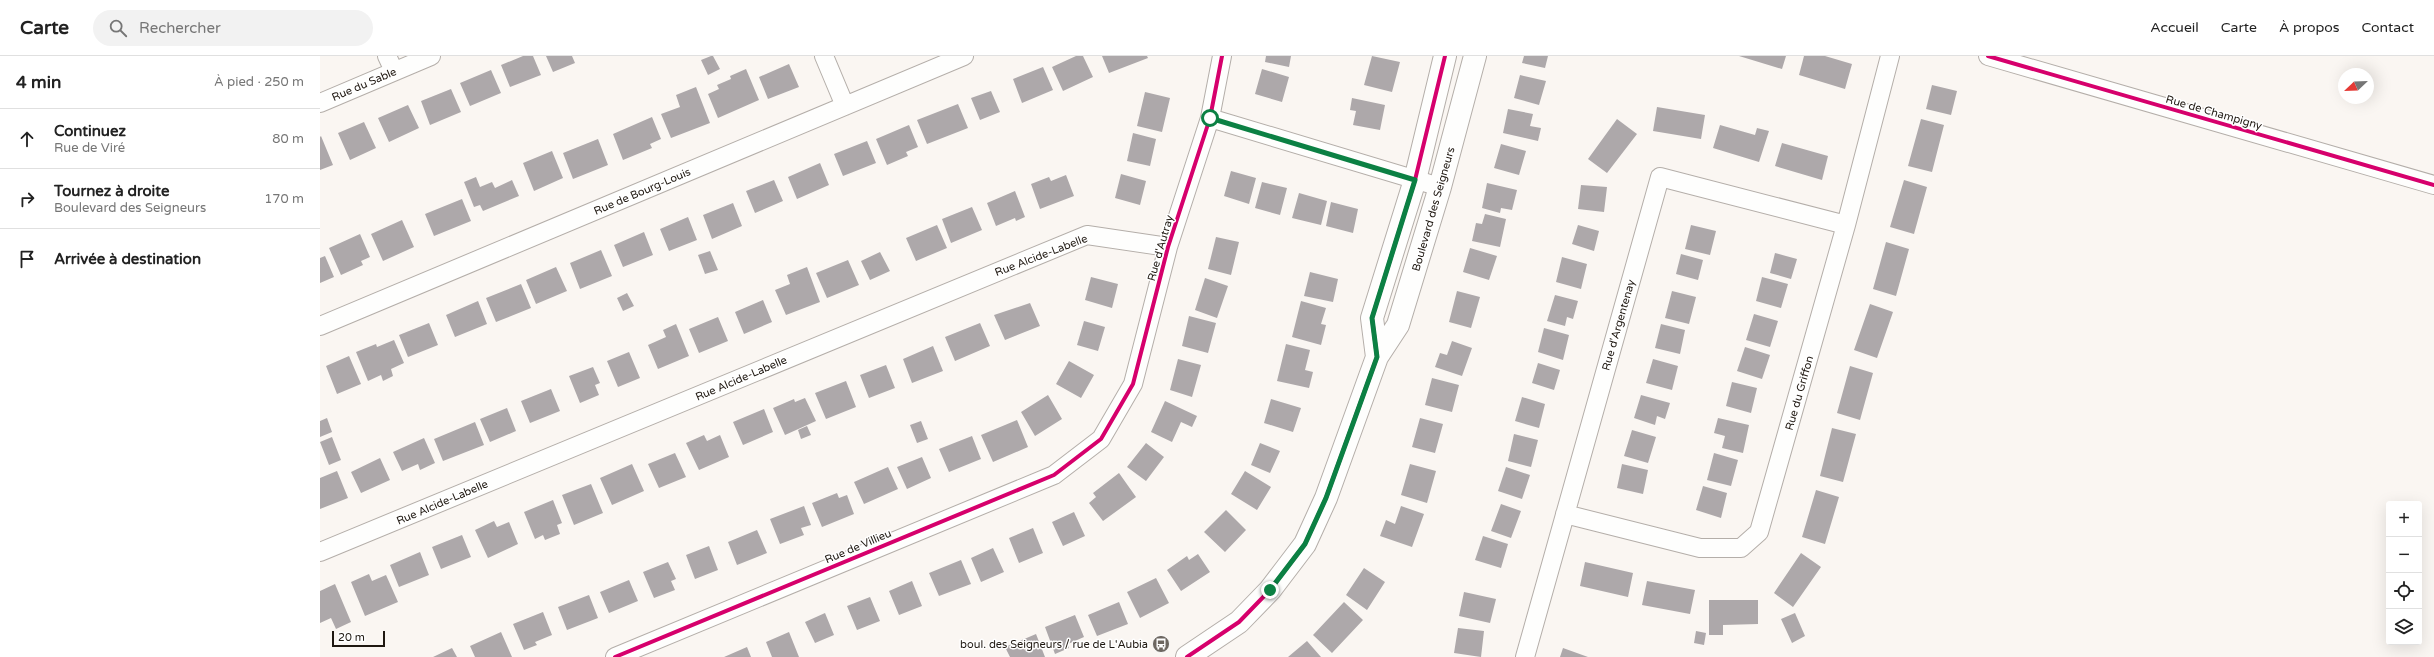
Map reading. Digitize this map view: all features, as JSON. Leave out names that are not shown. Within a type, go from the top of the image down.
[{"type":"street","name":"Rue du Sable","points":[[320,103],[390,64],[431,56]]},
{"type":"street","points":[[824,56],[845,106]]},
{"type":"street","name":"Rue de Bourg-Louis","points":[[320,326],[964,56]]},
{"type":"street","name":"Rue d'Autray","points":[[1101,439],[1133,384],[1168,247],[1210,118],[1222,56]]},
{"type":"street","name":"Boulevard des Seigneurs","points":[[1377,357],[1372,318],[1415,180],[1445,56]]},
{"type":"street","name":"Boulevard des Seigneurs","points":[[1187,657],[1239,622],[1270,590],[1305,544],[1326,498],[1377,357],[1398,325],[1440,187],[1475,56]]},
{"type":"street","name":"Rue du Griffon","points":[[1565,514],[1700,548],[1741,548],[1759,532],[1846,225],[1890,56]]},
{"type":"street","name":"Rue de Champigny","points":[[1988,56],[2434,185]]},
{"type":"street","points":[[1210,118],[1440,187]]},
{"type":"street","name":"Rue d'Argentenay","points":[[1525,657],[1660,177],[1846,225]]},
{"type":"street","name":"Rue Alcide-Labelle","points":[[320,552],[1087,235],[1168,247]]},
{"type":"street","name":"Rue de Villieu","points":[[615,657],[1054,475],[1101,439]]},
{"type":"building","points":[[523,56],[533,56],[541,75],[510,87],[501,65]]},
{"type":"building","points":[[546,56],[572,56],[575,63],[553,72]]},
{"type":"building","points":[[713,56],[720,69],[708,75],[701,60]]},
{"type":"building","points":[[1076,56],[1083,56],[1093,77],[1063,91],[1052,67]]},
{"type":"building","points":[[1102,56],[1147,56],[1148,58],[1109,73]]},
{"type":"building","points":[[1266,56],[1291,56],[1289,67],[1265,62]]},
{"type":"building","points":[[1372,56],[1400,62],[1392,92],[1364,85]]},
{"type":"building","points":[[1524,56],[1548,56],[1545,68],[1522,63]]},
{"type":"building","points":[[1739,56],[1786,56],[1782,69]]},
{"type":"building","points":[[1804,56],[1825,56],[1852,64],[1845,89],[1799,75]]},
{"type":"building","points":[[789,64],[799,87],[768,99],[759,77]]},
{"type":"building","points":[[1043,67],[1053,90],[1022,103],[1013,79]]},
{"type":"building","points":[[746,69],[759,100],[718,118],[708,94],[719,89],[717,85],[731,79],[730,76]]},
{"type":"building","points":[[1262,69],[1289,77],[1282,102],[1255,94]]},
{"type":"building","points":[[491,70],[501,93],[470,106],[460,83]]},
{"type":"building","points":[[1520,75],[1546,81],[1539,105],[1514,98]]},
{"type":"building","points":[[1932,85],[1957,91],[1951,115],[1926,109]]},
{"type":"building","points":[[696,87],[710,123],[671,138],[661,114],[680,107],[676,95]]},
{"type":"building","points":[[451,89],[461,112],[430,125],[421,101]]},
{"type":"building","points":[[991,91],[1000,112],[980,120],[971,98]]},
{"type":"building","points":[[1145,92],[1170,98],[1162,132],[1137,126]]},
{"type":"building","points":[[1352,98],[1385,105],[1380,130],[1353,125],[1356,111],[1350,110]]},
{"type":"building","points":[[958,104],[968,128],[927,144],[917,120]]},
{"type":"building","points":[[408,105],[419,128],[389,142],[378,118]]},
{"type":"building","points":[[1657,107],[1705,115],[1701,139],[1653,131]]},
{"type":"building","points":[[1508,109],[1533,114],[1530,126],[1541,128],[1538,141],[1503,133]]},
{"type":"building","points":[[652,117],[661,139],[650,144],[652,148],[623,160],[613,134]]},
{"type":"building","points":[[1617,119],[1637,134],[1607,173],[1588,159]]},
{"type":"building","points":[[1921,119],[1944,125],[1932,172],[1908,166]]},
{"type":"building","points":[[364,122],[376,148],[350,160],[338,133]]},
{"type":"building","points":[[909,125],[918,147],[906,152],[908,156],[887,165],[876,139]]},
{"type":"building","points":[[1720,125],[1755,135],[1757,128],[1769,131],[1759,162],[1713,148]]},
{"type":"building","points":[[1133,133],[1156,139],[1150,166],[1127,161]]},
{"type":"building","points":[[321,136],[333,165],[320,170],[320,137]]},
{"type":"building","points":[[598,139],[608,165],[573,179],[563,153]]},
{"type":"building","points":[[867,141],[876,163],[843,176],[834,154]]},
{"type":"building","points":[[1782,143],[1828,156],[1822,180],[1775,166]]},
{"type":"building","points":[[1501,144],[1526,151],[1519,175],[1494,168]]},
{"type":"building","points":[[552,151],[563,178],[534,191],[523,163]]},
{"type":"building","points":[[820,163],[829,185],[797,199],[788,177]]},
{"type":"building","points":[[1231,171],[1256,178],[1249,204],[1224,196]]},
{"type":"building","points":[[1121,174],[1146,181],[1140,205],[1115,198]]},
{"type":"building","points":[[1066,175],[1074,196],[1040,209],[1031,184],[1049,177],[1051,181]]},
{"type":"building","points":[[476,177],[480,187],[492,182],[495,188],[512,180],[519,196],[483,211],[480,205],[474,207],[464,182]]},
{"type":"building","points":[[774,180],[783,201],[755,213],[746,191]]},
{"type":"building","points":[[1904,180],[1927,187],[1914,234],[1890,227]]},
{"type":"building","points":[[1262,182],[1287,188],[1280,215],[1255,208]]},
{"type":"building","points":[[1487,183],[1517,190],[1512,210],[1501,208],[1500,213],[1482,208]]},
{"type":"building","points":[[1581,185],[1607,187],[1604,212],[1578,209]]},
{"type":"building","points":[[1015,191],[1025,217],[1016,221],[1015,218],[996,226],[987,203]]},
{"type":"building","points":[[1299,193],[1327,201],[1321,225],[1292,218]]},
{"type":"building","points":[[462,199],[471,221],[434,236],[425,214]]},
{"type":"building","points":[[1331,202],[1358,209],[1353,233],[1326,226]]},
{"type":"building","points":[[733,203],[742,226],[712,239],[703,215]]},
{"type":"building","points":[[972,207],[982,230],[951,243],[942,219]]},
{"type":"building","points":[[1485,214],[1506,219],[1500,247],[1472,241],[1476,223],[1482,224]]},
{"type":"building","points":[[688,217],[697,240],[669,251],[660,229]]},
{"type":"building","points":[[402,220],[414,247],[383,261],[371,234]]},
{"type":"building","points":[[937,225],[947,248],[916,261],[906,238]]},
{"type":"building","points":[[1578,225],[1599,231],[1594,251],[1572,244]]},
{"type":"building","points":[[1691,225],[1716,231],[1710,255],[1685,249]]},
{"type":"building","points":[[644,232],[653,255],[623,267],[614,245]]},
{"type":"building","points":[[360,234],[370,257],[361,261],[363,265],[341,275],[329,248]]},
{"type":"building","points":[[1216,237],[1239,242],[1231,275],[1208,269]]},
{"type":"building","points":[[1886,242],[1909,249],[1896,296],[1873,289]]},
{"type":"building","points":[[1470,248],[1497,256],[1489,280],[1463,272]]},
{"type":"building","points":[[601,250],[612,276],[580,289],[570,263]]},
{"type":"building","points":[[710,251],[718,270],[705,274],[698,255]]},
{"type":"building","points":[[880,252],[890,271],[870,280],[861,261]]},
{"type":"building","points":[[1775,253],[1797,259],[1791,279],[1770,273]]},
{"type":"building","points":[[1681,254],[1703,260],[1698,280],[1676,274]]},
{"type":"building","points":[[325,256],[334,277],[320,283],[320,258]]},
{"type":"building","points":[[1562,257],[1587,264],[1581,289],[1556,282]]},
{"type":"building","points":[[848,260],[859,285],[827,298],[816,273]]},
{"type":"building","points":[[556,267],[567,291],[536,304],[526,280]]},
{"type":"building","points":[[807,267],[820,302],[786,315],[775,290],[790,284],[787,275]]},
{"type":"building","points":[[1310,272],[1338,279],[1333,302],[1304,296]]},
{"type":"building","points":[[1091,277],[1118,284],[1112,308],[1085,300]]},
{"type":"building","points":[[1762,277],[1788,284],[1781,308],[1756,301]]},
{"type":"building","points":[[1205,278],[1228,286],[1217,318],[1195,310]]},
{"type":"building","points":[[521,284],[531,308],[496,322],[486,298]]},
{"type":"building","points":[[1457,291],[1480,297],[1471,328],[1449,322]]},
{"type":"building","points":[[1672,291],[1696,297],[1689,324],[1665,318]]},
{"type":"building","points":[[627,293],[634,306],[623,311],[617,298]]},
{"type":"building","points":[[1555,295],[1578,301],[1573,319],[1567,317],[1565,326],[1547,321]]},
{"type":"building","points":[[763,300],[772,322],[744,334],[735,312]]},
{"type":"building","points":[[478,301],[487,324],[455,337],[446,315]]},
{"type":"building","points":[[1301,301],[1326,308],[1321,324],[1326,325],[1321,345],[1292,337]]},
{"type":"building","points":[[1030,303],[1040,326],[1005,340],[994,315]]},
{"type":"building","points":[[1870,304],[1893,312],[1877,358],[1854,350]]},
{"type":"building","points":[[1754,314],[1778,321],[1770,347],[1746,340]]},
{"type":"building","points":[[1189,316],[1216,323],[1208,353],[1182,346]]},
{"type":"building","points":[[718,317],[728,341],[699,353],[689,329]]},
{"type":"building","points":[[1084,321],[1105,327],[1098,351],[1077,345]]},
{"type":"building","points":[[429,323],[438,345],[408,357],[399,335]]},
{"type":"building","points":[[980,323],[990,346],[955,361],[945,337]]},
{"type":"building","points":[[676,324],[689,356],[658,369],[648,345],[666,337],[663,330]]},
{"type":"building","points":[[1661,324],[1685,330],[1680,354],[1655,348]]},
{"type":"building","points":[[1544,328],[1569,335],[1563,360],[1538,352]]},
{"type":"building","points":[[394,340],[404,363],[391,369],[393,376],[383,381],[381,375],[368,381],[356,352],[376,344],[377,347]]},
{"type":"building","points":[[1452,341],[1472,348],[1462,376],[1435,367],[1440,353],[1447,355]]},
{"type":"building","points":[[1286,344],[1310,350],[1305,370],[1313,372],[1309,388],[1277,381]]},
{"type":"building","points":[[933,346],[943,371],[912,383],[903,359]]},
{"type":"building","points":[[1745,347],[1770,355],[1762,379],[1737,371]]},
{"type":"building","points":[[629,352],[640,378],[618,387],[607,361]]},
{"type":"building","points":[[349,356],[361,384],[337,394],[326,366]]},
{"type":"building","points":[[1178,359],[1201,365],[1192,397],[1170,390]]},
{"type":"building","points":[[1653,359],[1678,366],[1672,390],[1646,383]]},
{"type":"building","points":[[1069,361],[1094,375],[1081,398],[1056,384]]},
{"type":"building","points":[[1538,363],[1560,370],[1554,390],[1532,383]]},
{"type":"building","points":[[886,365],[895,388],[869,398],[860,375]]},
{"type":"building","points":[[1850,366],[1873,373],[1860,420],[1837,413]]},
{"type":"building","points":[[593,367],[600,383],[595,385],[599,395],[580,403],[569,376]]},
{"type":"building","points":[[1432,378],[1459,385],[1452,412],[1425,405]]},
{"type":"building","points":[[846,381],[856,407],[826,419],[815,393]]},
{"type":"building","points":[[1732,382],[1757,388],[1751,413],[1726,406]]},
{"type":"building","points":[[551,389],[560,411],[530,423],[521,401]]},
{"type":"building","points":[[1048,395],[1062,419],[1035,436],[1021,412]]},
{"type":"building","points":[[1641,395],[1670,403],[1665,419],[1657,416],[1655,425],[1634,418]]},
{"type":"building","points":[[1522,397],[1545,404],[1539,428],[1515,421]]},
{"type":"building","points":[[805,398],[816,421],[785,435],[773,408],[794,399],[795,402]]},
{"type":"building","points":[[1271,399],[1301,408],[1293,432],[1264,423]]},
{"type":"building","points":[[1165,401],[1197,416],[1192,427],[1181,422],[1172,442],[1151,432]]},
{"type":"building","points":[[507,408],[516,431],[490,442],[480,419]]},
{"type":"building","points":[[764,409],[773,432],[743,445],[733,422]]},
{"type":"building","points":[[327,418],[332,432],[320,437],[320,421]]},
{"type":"building","points":[[1420,418],[1443,424],[1435,453],[1412,447]]},
{"type":"building","points":[[1718,418],[1749,425],[1743,453],[1722,448],[1725,436],[1714,433]]},
{"type":"building","points":[[1017,420],[1028,447],[993,462],[981,435]]},
{"type":"building","points":[[921,421],[928,439],[917,443],[910,425]]},
{"type":"building","points":[[475,422],[484,445],[443,461],[434,439]]},
{"type":"building","points":[[807,426],[811,435],[801,439],[798,430]]},
{"type":"building","points":[[1832,428],[1856,434],[1843,482],[1820,476]]},
{"type":"building","points":[[1632,430],[1656,437],[1648,463],[1624,456]]},
{"type":"building","points":[[1514,434],[1538,440],[1531,467],[1508,461]]},
{"type":"building","points":[[704,435],[707,441],[720,435],[729,457],[699,470],[686,443]]},
{"type":"building","points":[[972,436],[981,459],[949,472],[939,449]]},
{"type":"building","points":[[332,437],[341,460],[329,465],[320,442]]},
{"type":"building","points":[[424,438],[435,463],[420,470],[418,464],[402,471],[393,452]]},
{"type":"building","points":[[1146,443],[1164,457],[1146,481],[1127,467]]},
{"type":"building","points":[[1260,443],[1280,451],[1270,473],[1251,465]]},
{"type":"building","points":[[675,453],[686,477],[659,488],[648,464]]},
{"type":"building","points":[[1714,453],[1738,460],[1731,486],[1707,480]]},
{"type":"building","points":[[922,457],[931,478],[907,489],[897,467]]},
{"type":"building","points":[[380,458],[390,480],[361,493],[351,472]]},
{"type":"building","points":[[632,464],[644,491],[612,505],[600,478]]},
{"type":"building","points":[[1410,464],[1436,471],[1427,503],[1401,495]]},
{"type":"building","points":[[1622,464],[1648,470],[1643,494],[1617,488]]},
{"type":"building","points":[[888,467],[898,489],[864,504],[854,482]]},
{"type":"building","points":[[1506,467],[1530,475],[1522,499],[1498,491]]},
{"type":"building","points":[[337,471],[348,498],[320,509],[320,478]]},
{"type":"building","points":[[1245,471],[1271,487],[1257,510],[1231,494]]},
{"type":"building","points":[[1119,473],[1136,497],[1103,521],[1089,503],[1096,497],[1093,493]]},
{"type":"building","points":[[591,484],[603,513],[574,525],[562,495]]},
{"type":"building","points":[[1703,486],[1727,493],[1721,518],[1696,510]]},
{"type":"building","points":[[1816,490],[1839,497],[1825,544],[1802,537]]},
{"type":"building","points":[[837,493],[839,498],[847,495],[854,514],[822,527],[812,503]]},
{"type":"building","points":[[553,500],[562,523],[557,525],[560,534],[545,540],[543,535],[535,539],[524,512]]},
{"type":"building","points":[[1501,504],[1521,511],[1511,538],[1491,531]]},
{"type":"building","points":[[804,506],[811,525],[801,528],[804,535],[780,544],[770,519]]},
{"type":"building","points":[[1401,506],[1424,514],[1412,547],[1380,536],[1386,520],[1395,524]]},
{"type":"building","points":[[1226,510],[1246,530],[1225,552],[1204,532]]},
{"type":"building","points":[[1074,512],[1085,536],[1063,546],[1052,522]]},
{"type":"building","points":[[494,521],[497,527],[509,522],[518,544],[488,558],[475,530]]},
{"type":"building","points":[[1033,528],[1043,553],[1019,563],[1009,538]]},
{"type":"building","points":[[757,530],[767,553],[737,565],[728,542]]},
{"type":"building","points":[[462,535],[471,557],[441,569],[432,547]]},
{"type":"building","points":[[1483,536],[1508,544],[1501,568],[1475,560]]},
{"type":"building","points":[[709,546],[718,570],[695,579],[686,555]]},
{"type":"building","points":[[993,548],[1004,572],[981,582],[971,558]]},
{"type":"building","points":[[420,552],[429,575],[399,587],[390,565]]},
{"type":"building","points":[[1801,553],[1821,567],[1793,607],[1774,593]]},
{"type":"building","points":[[1198,554],[1210,572],[1181,591],[1167,570],[1187,556],[1189,560]]},
{"type":"building","points":[[961,560],[971,584],[939,596],[929,573]]},
{"type":"building","points":[[668,562],[676,579],[671,581],[675,590],[654,598],[643,572]]},
{"type":"building","points":[[1585,562],[1633,573],[1628,597],[1580,586]]},
{"type":"building","points":[[1364,568],[1385,582],[1367,610],[1346,595]]},
{"type":"building","points":[[369,574],[372,581],[386,575],[398,602],[365,616],[351,582]]},
{"type":"building","points":[[1156,578],[1169,603],[1140,618],[1127,592]]},
{"type":"building","points":[[629,580],[638,601],[609,613],[600,592]]},
{"type":"building","points":[[912,581],[922,606],[899,615],[889,591]]},
{"type":"building","points":[[1647,581],[1695,590],[1690,614],[1642,605]]},
{"type":"building","points":[[335,584],[351,622],[336,629],[331,618],[320,623],[320,591]]},
{"type":"building","points":[[1464,592],[1496,599],[1490,623],[1459,616]]},
{"type":"building","points":[[589,595],[598,618],[567,630],[558,607]]},
{"type":"building","points":[[870,597],[880,621],[857,630],[847,606]]},
{"type":"building","points":[[1709,600],[1758,600],[1758,624],[1723,625],[1723,635],[1709,635]]},
{"type":"building","points":[[1119,602],[1128,624],[1097,636],[1088,615]]},
{"type":"building","points":[[1344,602],[1363,620],[1332,653],[1313,635]]},
{"type":"building","points":[[543,612],[552,635],[535,642],[537,645],[524,650],[513,624]]},
{"type":"building","points":[[825,613],[834,635],[815,643],[805,622]]},
{"type":"building","points":[[1795,613],[1805,636],[1792,643],[1781,619]]},
{"type":"building","points":[[1075,615],[1084,637],[1068,644],[1069,648],[1055,654],[1045,627]]},
{"type":"building","points":[[1458,628],[1484,631],[1481,657],[1454,653]]},
{"type":"building","points":[[1696,631],[1706,633],[1704,645],[1694,643]]},
{"type":"building","points":[[501,632],[512,657],[475,657],[470,646]]},
{"type":"building","points":[[789,632],[799,657],[772,657],[766,642]]},
{"type":"building","points":[[1036,634],[1045,657],[1010,657],[1005,647]]},
{"type":"building","points":[[1307,641],[1321,657],[1288,657]]},
{"type":"building","points":[[747,647],[751,657],[724,657]]},
{"type":"building","points":[[452,648],[457,657],[433,657]]},
{"type":"building","points":[[1563,648],[1588,657],[1560,657]]},
{"type":"cycle path","points":[[615,657],[1054,475],[1101,439],[1133,384],[1168,247],[1210,118],[1222,56]]},
{"type":"cycle path","points":[[1187,657],[1239,622],[1270,590],[1305,544],[1326,498],[1377,357],[1372,318],[1415,180],[1445,56]]},
{"type":"cycle path","points":[[1988,56],[2434,185]]},
{"type":"place","name":"boul. des Seigneurs / rue de L'Aubia","points":[[1161,644]]},
{"type":"route","points":[[1210,118],[1415,180],[1372,318],[1377,357],[1326,498],[1305,544],[1270,590]]}]
